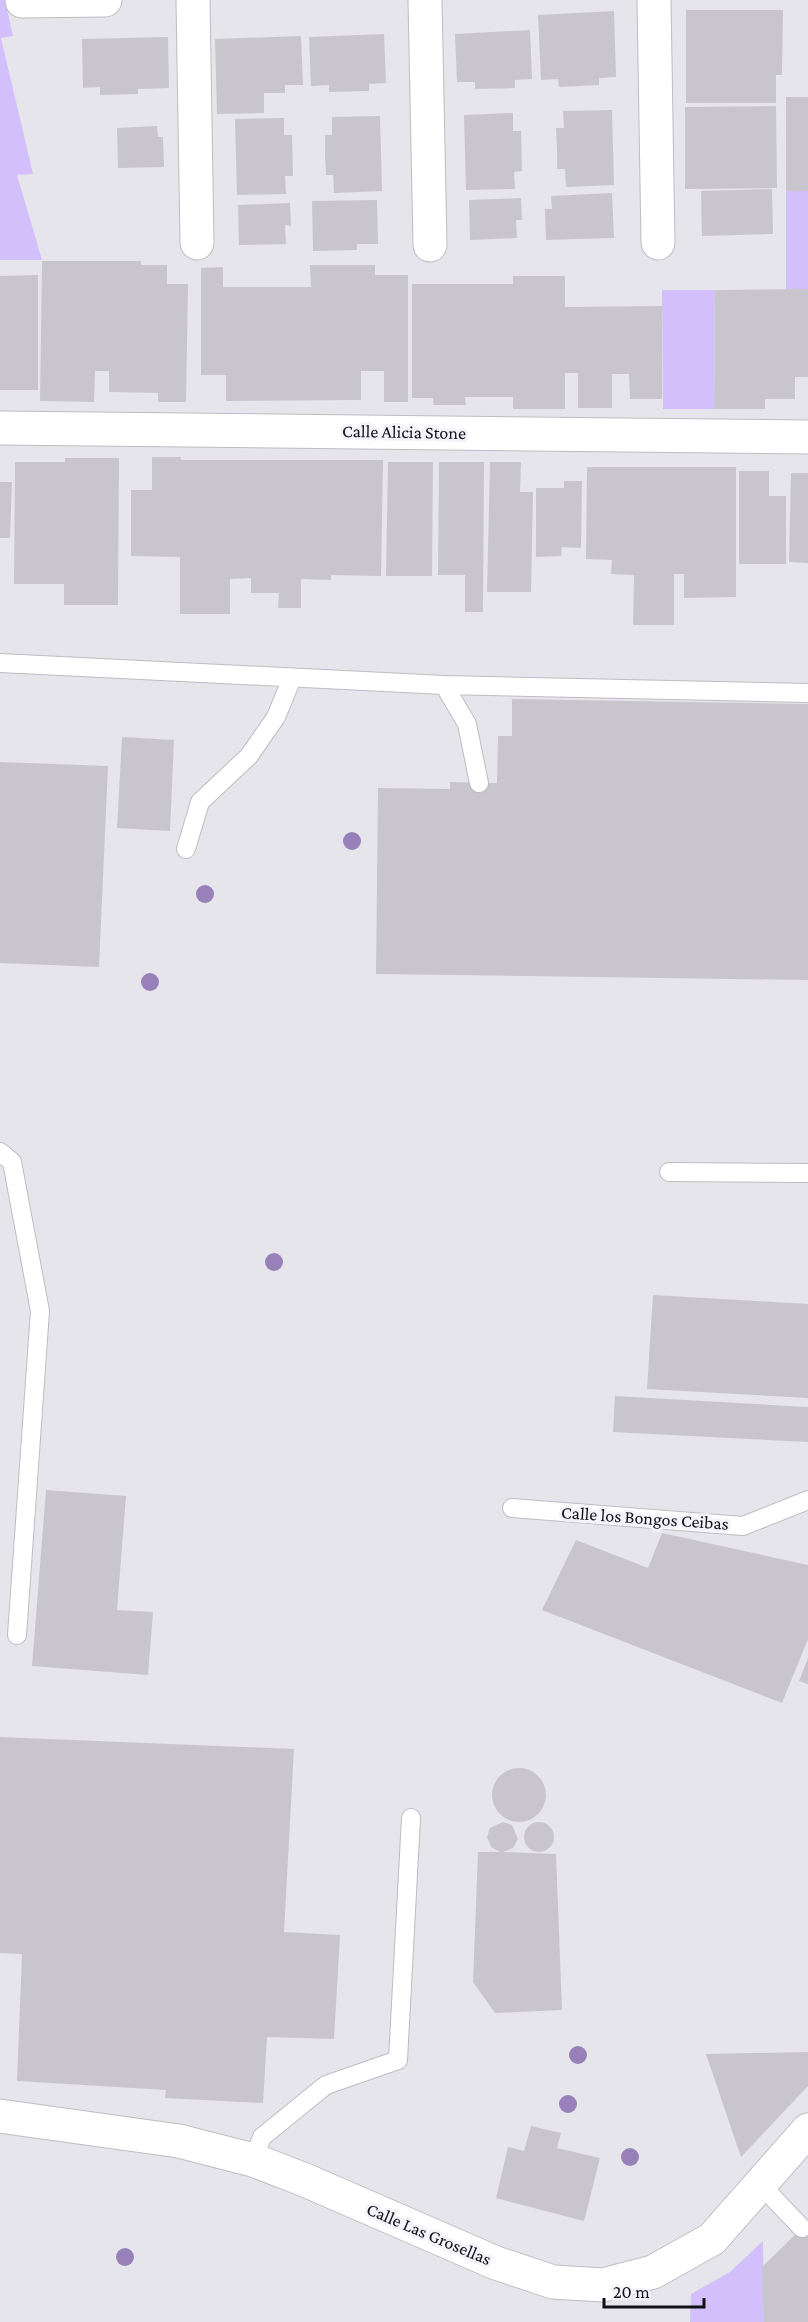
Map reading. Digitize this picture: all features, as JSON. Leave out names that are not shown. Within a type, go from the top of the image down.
[{"type":"street","points":[[22,1],[105,0]]},
{"type":"street","points":[[193,0],[198,243]]},
{"type":"street","points":[[425,0],[430,245]]},
{"type":"street","points":[[654,0],[658,243]]},
{"type":"street","name":"Calle Alicia Stone","points":[[0,428],[808,436]]},
{"type":"street","name":"Calle Las Grosellas","points":[[0,2116],[179,2141],[253,2160],[305,2180],[496,2263],[553,2282],[603,2285],[653,2272],[711,2239],[807,2133]]},
{"type":"lane","points":[[0,663],[444,685],[808,693]]},
{"type":"lane","points":[[186,849],[200,802],[249,756],[276,717],[292,678]]},
{"type":"lane","points":[[444,685],[467,724],[479,783]]},
{"type":"lane","points":[[0,1152],[12,1162],[40,1311],[17,1635]]},
{"type":"lane","points":[[669,1172],[808,1173]]},
{"type":"lane","name":"Calle los Bongos Ceibas","points":[[512,1508],[743,1526],[808,1500]]},
{"type":"lane","points":[[253,2160],[262,2137],[326,2085],[398,2060],[411,1818]]},
{"type":"lane","points":[[760,2184],[802,2228]]},
{"type":"shaded area","points":[[0,0],[5,0],[13,36],[1,38],[33,174],[17,175],[42,260],[0,260]]},
{"type":"shaded area","points":[[786,191],[808,191],[808,289],[786,289]]},
{"type":"shaded area","points":[[662,290],[715,290],[714,409],[663,409]]},
{"type":"shaded area","points":[[763,2241],[764,2322],[690,2322],[691,2294],[730,2272]]},
{"type":"building","points":[[686,10],[783,10],[782,75],[776,75],[776,103],[686,103]]},
{"type":"building","points":[[614,11],[616,77],[599,78],[599,85],[559,87],[558,79],[541,80],[538,15]]},
{"type":"building","points":[[530,30],[532,79],[515,80],[515,88],[475,89],[475,82],[457,82],[455,34]]},
{"type":"building","points":[[384,34],[386,83],[369,84],[369,91],[329,92],[329,85],[311,86],[309,37]]},
{"type":"building","points":[[301,36],[303,85],[285,85],[285,93],[264,93],[264,113],[217,114],[215,39]]},
{"type":"building","points":[[168,37],[169,88],[138,89],[138,94],[100,95],[100,87],[83,88],[82,39]]},
{"type":"building","points":[[786,97],[808,97],[808,191],[786,191]]},
{"type":"building","points":[[776,106],[777,188],[685,189],[685,107]]},
{"type":"building","points":[[612,110],[614,185],[566,187],[565,169],[557,169],[556,128],[564,128],[563,111]]},
{"type":"building","points":[[513,113],[513,131],[521,131],[522,171],[514,172],[515,189],[466,190],[464,115]]},
{"type":"building","points":[[380,116],[382,191],[334,193],[333,175],[326,175],[325,155],[325,135],[332,135],[332,117]]},
{"type":"building","points":[[284,118],[284,135],[292,135],[293,176],[285,176],[286,194],[237,195],[235,119]]},
{"type":"building","points":[[157,126],[158,137],[163,137],[164,167],[118,168],[117,128]]},
{"type":"building","points":[[772,189],[773,234],[702,236],[701,191]]},
{"type":"building","points":[[612,193],[614,238],[546,240],[545,209],[552,209],[551,196]]},
{"type":"building","points":[[521,198],[522,220],[516,220],[517,238],[470,240],[469,200]]},
{"type":"building","points":[[377,200],[378,244],[357,244],[357,250],[313,251],[312,201]]},
{"type":"building","points":[[290,203],[291,226],[285,225],[286,244],[239,245],[238,205]]},
{"type":"building","points":[[42,261],[141,261],[141,265],[167,265],[167,284],[188,284],[186,402],[158,402],[158,393],[109,392],[109,371],[95,371],[94,402],[40,401]]},
{"type":"building","points":[[310,265],[375,265],[375,275],[408,275],[408,402],[384,402],[384,371],[361,371],[361,400],[226,401],[226,375],[201,375],[201,268],[223,267],[223,287],[311,287]]},
{"type":"building","points":[[38,275],[38,390],[0,390],[0,276]]},
{"type":"building","points":[[513,276],[565,276],[565,307],[662,306],[662,399],[630,399],[629,374],[612,374],[612,408],[578,408],[578,373],[565,373],[565,409],[513,409],[513,397],[465,397],[466,405],[434,405],[433,398],[412,398],[412,284],[513,284]]},
{"type":"building","points":[[808,289],[808,377],[795,377],[795,399],[765,399],[765,409],[714,409],[715,290]]},
{"type":"building","points":[[152,457],[181,457],[181,460],[383,460],[381,576],[331,575],[331,580],[301,579],[301,608],[278,608],[279,593],[251,593],[251,578],[230,579],[230,614],[180,614],[180,557],[131,556],[131,490],[152,490]]},
{"type":"building","points":[[65,458],[119,458],[118,605],[64,605],[64,584],[14,584],[15,462],[65,462]]},
{"type":"building","points":[[388,462],[433,462],[432,576],[386,576]]},
{"type":"building","points":[[439,462],[484,462],[483,612],[465,612],[465,575],[438,575]]},
{"type":"building","points":[[490,462],[521,462],[520,492],[533,492],[531,592],[487,592]]},
{"type":"building","points":[[587,467],[736,467],[736,597],[684,598],[684,574],[674,574],[674,625],[633,625],[634,575],[611,574],[612,560],[586,559]]},
{"type":"building","points":[[739,471],[769,471],[769,496],[786,496],[786,564],[739,564]]},
{"type":"building","points":[[791,473],[808,473],[808,563],[789,562]]},
{"type":"building","points":[[564,481],[582,481],[581,548],[562,547],[561,556],[536,557],[536,488],[564,488]]},
{"type":"building","points":[[0,482],[12,482],[10,538],[0,538]]},
{"type":"building","points":[[512,699],[808,704],[808,980],[376,974],[378,788],[450,789],[450,782],[497,783],[498,736],[512,736]]},
{"type":"building","points":[[122,737],[174,740],[170,831],[117,828]]},
{"type":"building","points":[[0,762],[108,766],[99,967],[0,963]]},
{"type":"building","points":[[653,1295],[808,1304],[808,1398],[647,1389]]},
{"type":"building","points":[[615,1396],[808,1407],[808,1442],[613,1432]]},
{"type":"building","points":[[46,1490],[126,1496],[117,1610],[153,1612],[148,1675],[32,1666]]},
{"type":"building","points":[[662,1533],[808,1565],[808,1639],[782,1703],[542,1610],[576,1540],[648,1568]]},
{"type":"building","points":[[808,1658],[808,1684],[799,1681]]},
{"type":"building","points":[[0,1737],[294,1749],[284,1932],[340,1935],[334,2039],[267,2037],[263,2103],[165,2098],[166,2090],[17,2081],[22,1954],[0,1953]]},
{"type":"building","points":[[514,1768],[524,1768],[534,1772],[542,1780],[546,1795],[542,1810],[534,1818],[524,1822],[514,1822],[504,1818],[496,1810],[492,1800],[492,1790],[496,1780],[504,1772]]},
{"type":"building","points":[[503,1822],[512,1825],[518,1839],[513,1848],[503,1852],[556,1854],[562,2010],[495,2013],[473,1982],[478,1852],[500,1852],[491,1847],[487,1837],[490,1828]]},
{"type":"building","points":[[539,1822],[550,1826],[554,1837],[550,1848],[539,1852],[528,1848],[524,1837],[528,1826]]},
{"type":"building","points":[[808,2052],[808,2086],[741,2157],[706,2054]]},
{"type":"building","points":[[531,2126],[561,2133],[557,2148],[600,2158],[584,2221],[496,2198],[508,2147],[524,2151]]},
{"type":"building","points":[[808,2222],[808,2322],[764,2322],[762,2267]]}]
